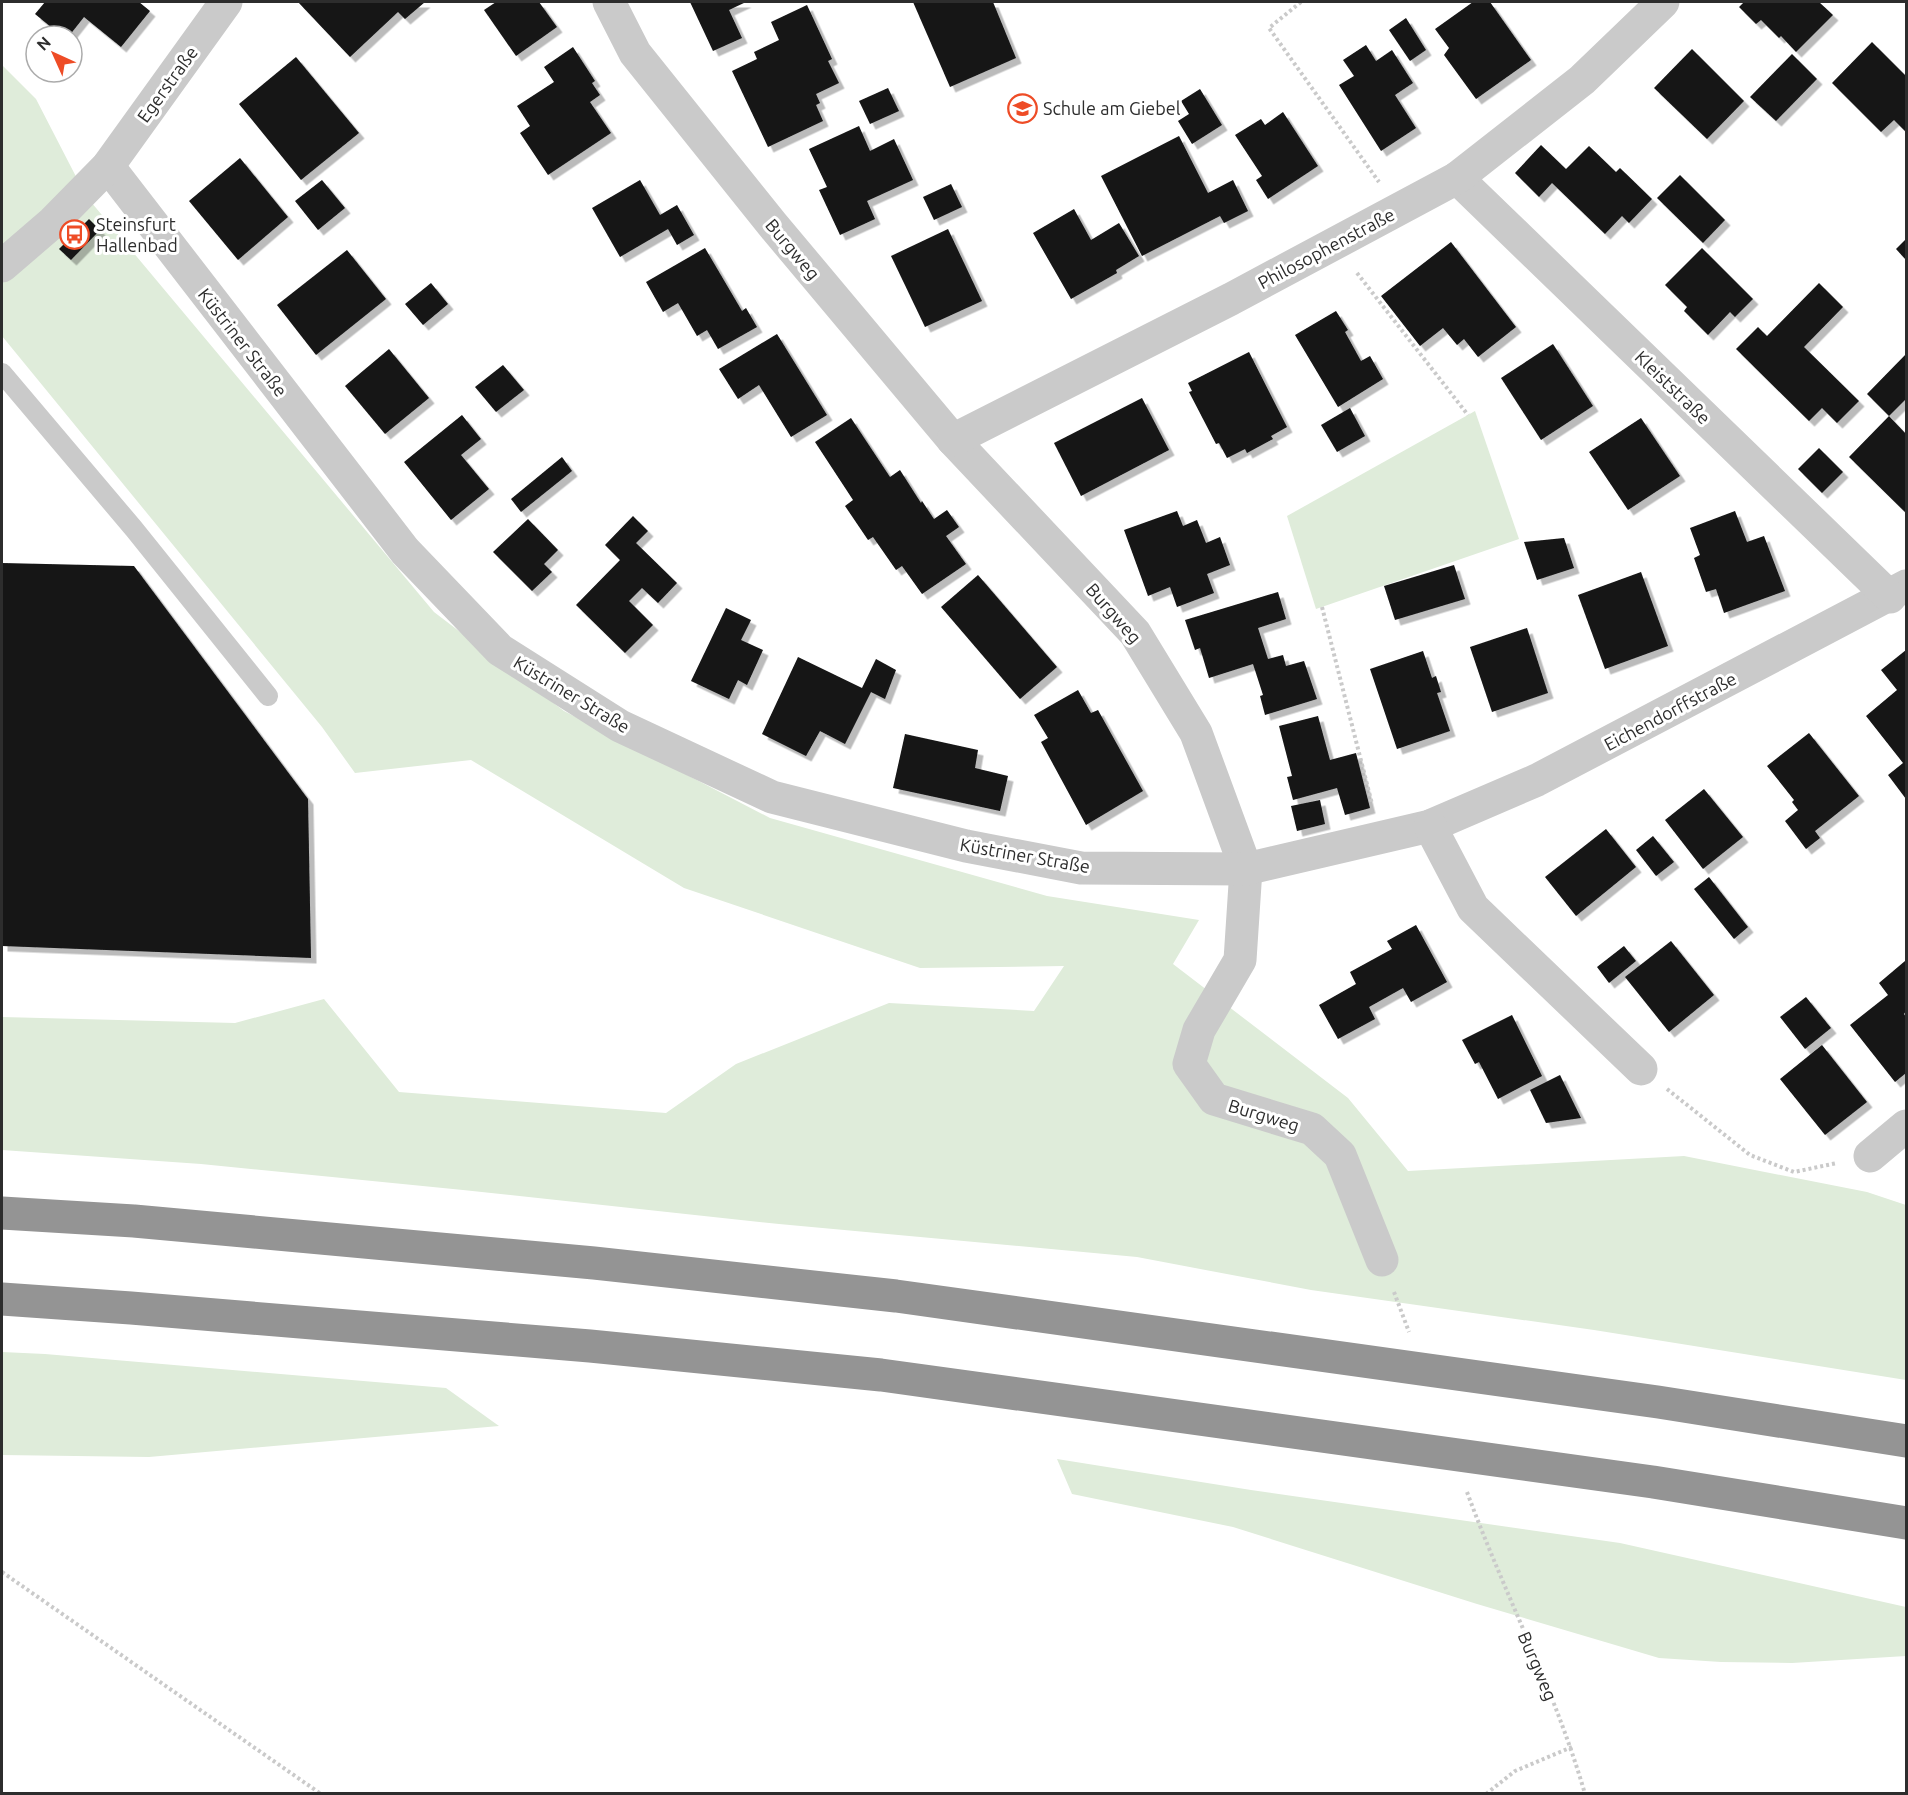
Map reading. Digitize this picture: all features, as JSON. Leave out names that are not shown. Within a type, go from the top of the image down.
[{"type":"highway","points":[[2,1213],[134,1221],[571,1260],[896,1296],[1658,1402],[1906,1441]]},
{"type":"highway","points":[[2,1299],[578,1345],[881,1375],[1653,1482],[1906,1524]]},
{"type":"street","name":"Egerstraße","points":[[2,266],[52,223],[108,166],[226,2]]},
{"type":"street","name":"Burgweg","points":[[609,2],[635,53],[772,224],[953,440],[1135,633],[1196,733],[1246,869],[1240,960],[1199,1030],[1189,1064],[1214,1099],[1311,1129],[1340,1155],[1382,1260]]},
{"type":"street","name":"Philosophenstraße","points":[[953,440],[1232,299],[1457,178],[1582,80],[1663,2]]},
{"type":"street","name":"Küstriner Straße","points":[[108,166],[405,551],[500,650],[620,726],[772,797],[966,846],[1081,868],[1246,869]]},
{"type":"street","name":"Kleiststraße","points":[[1457,178],[1898,592]]},
{"type":"street","name":"Eichendorffstraße","points":[[1246,869],[1430,826],[1537,780],[1898,592]]},
{"type":"street","points":[[1430,826],[1473,908],[1641,1069]]},
{"type":"street","points":[[1870,1156],[1906,1126]]},
{"type":"lane","points":[[2,373],[134,529],[268,696]]},
{"type":"path","points":[[1301,2],[1269,28],[1399,209]]},
{"type":"path","points":[[1334,244],[1468,415]]},
{"type":"path","points":[[1322,607],[1380,837]]},
{"type":"path","points":[[1641,1069],[1750,1155],[1794,1172],[1870,1156]]},
{"type":"path","name":"Burgweg","points":[[1485,1541],[1572,1748],[1585,1794]]},
{"type":"path","points":[[2,1572],[321,1794]]},
{"type":"path","points":[[1486,1794],[1515,1771],[1572,1748]]},
{"type":"green space","points":[[2,65],[36,99],[86,196],[434,612],[564,711],[770,818],[1047,896],[1199,920],[1173,964],[1348,1098],[1408,1171],[1684,1156],[1867,1192],[1906,1205],[1906,1380],[1594,1330],[1311,1290],[1137,1257],[779,1224],[201,1164],[2,1150],[2,1017],[235,1023],[324,999],[399,1092],[666,1113],[736,1064],[889,1003],[1034,1011],[1064,966],[920,968],[684,888],[471,760],[355,773],[322,727],[2,336]]},
{"type":"green space","points":[[1475,411],[1519,539],[1316,609],[1287,516]]},
{"type":"green space","points":[[2,1352],[446,1388],[499,1426],[149,1457],[2,1455]]},
{"type":"green space","points":[[1057,1459],[1251,1490],[1620,1543],[1906,1607],[1906,1656],[1792,1663],[1659,1658],[1477,1604],[1233,1527],[1072,1494]]},
{"type":"building","points":[[45,2],[139,2],[150,11],[121,47],[84,17],[78,24],[47,24],[35,14]]},
{"type":"building","points":[[298,2],[425,2],[405,19],[398,12],[350,57]]},
{"type":"building","points":[[496,2],[539,2],[557,27],[516,56],[484,10]]},
{"type":"building","points":[[690,2],[746,2],[729,10],[742,38],[713,51]]},
{"type":"building","points":[[913,2],[993,2],[1016,58],[950,87]]},
{"type":"building","points":[[1473,2],[1490,2],[1531,60],[1476,99],[1444,55],[1449,48],[1435,29]]},
{"type":"building","points":[[1744,2],[1819,2],[1833,15],[1796,52],[1761,20],[1756,24],[1739,7]]},
{"type":"building","points":[[807,5],[832,59],[828,61],[839,83],[816,94],[820,103],[816,105],[823,121],[768,147],[732,71],[757,59],[754,52],[779,40],[771,22]]},
{"type":"building","points":[[1406,18],[1426,50],[1410,61],[1389,30]]},
{"type":"building","points":[[1872,42],[1906,76],[1906,132],[1894,120],[1881,132],[1832,83]]},
{"type":"building","points":[[1366,45],[1376,61],[1392,50],[1413,83],[1395,95],[1416,128],[1381,151],[1339,85],[1354,76],[1343,60]]},
{"type":"building","points":[[573,47],[595,81],[592,83],[600,95],[590,102],[611,133],[548,175],[520,133],[530,126],[517,106],[554,82],[544,67]]},
{"type":"building","points":[[1692,49],[1744,101],[1707,139],[1654,88]]},
{"type":"building","points":[[1792,54],[1817,79],[1776,121],[1750,97]]},
{"type":"building","points":[[296,57],[359,133],[301,180],[239,104]]},
{"type":"building","points":[[888,88],[899,111],[870,124],[859,101]]},
{"type":"building","points":[[1200,89],[1222,125],[1192,144],[1178,121],[1189,114],[1181,101]]},
{"type":"building","points":[[1283,112],[1318,166],[1268,199],[1256,180],[1262,176],[1235,135],[1261,119],[1265,125]]},
{"type":"building","points":[[859,126],[870,151],[894,139],[913,180],[867,201],[875,219],[840,235],[819,190],[827,187],[809,149]]},
{"type":"building","points":[[1179,136],[1208,193],[1233,180],[1248,211],[1224,223],[1220,216],[1142,256],[1101,176]]},
{"type":"building","points":[[1541,145],[1566,169],[1589,146],[1616,172],[1620,168],[1652,199],[1629,223],[1622,216],[1605,234],[1552,183],[1539,197],[1515,173]]},
{"type":"building","points":[[240,158],[288,217],[238,260],[189,201]]},
{"type":"building","points":[[1680,175],[1725,220],[1703,243],[1657,198]]},
{"type":"building","points":[[322,180],[345,208],[318,230],[295,201]]},
{"type":"building","points":[[640,180],[660,215],[677,205],[694,235],[677,245],[668,229],[620,257],[592,208]]},
{"type":"building","points":[[951,184],[962,207],[934,220],[923,197]]},
{"type":"building","points":[[1074,209],[1091,240],[1119,223],[1139,256],[1116,270],[1117,273],[1071,299],[1033,233]]},
{"type":"building","points":[[89,219],[100,230],[71,260],[59,249]]},
{"type":"building","points":[[948,229],[982,301],[925,327],[891,256]]},
{"type":"building","points":[[1906,239],[1906,260],[1896,249]]},
{"type":"building","points":[[1451,242],[1516,327],[1478,357],[1464,339],[1457,345],[1443,328],[1420,346],[1381,296]]},
{"type":"building","points":[[705,248],[742,311],[746,308],[757,327],[718,349],[707,330],[697,336],[678,303],[663,312],[646,282]]},
{"type":"building","points":[[1702,248],[1753,299],[1735,317],[1730,312],[1708,335],[1684,311],[1687,307],[1665,285]]},
{"type":"building","points":[[347,250],[386,299],[316,355],[277,305]]},
{"type":"building","points":[[431,283],[448,304],[423,325],[405,304]]},
{"type":"building","points":[[1819,283],[1843,307],[1804,347],[1859,401],[1837,423],[1822,408],[1809,421],[1736,349],[1758,327],[1767,336]]},
{"type":"building","points":[[1336,311],[1348,330],[1345,332],[1361,361],[1370,356],[1383,379],[1338,407],[1295,335]]},
{"type":"building","points":[[777,334],[827,415],[791,437],[759,385],[738,399],[719,369]]},
{"type":"building","points":[[1553,344],[1593,406],[1541,440],[1501,378]]},
{"type":"building","points":[[389,349],[429,398],[385,434],[345,386]]},
{"type":"building","points":[[1249,352],[1287,427],[1271,436],[1273,439],[1247,453],[1245,449],[1227,458],[1219,443],[1216,444],[1189,392],[1192,391],[1188,383]]},
{"type":"building","points":[[1906,354],[1906,399],[1889,416],[1867,394]]},
{"type":"building","points":[[503,365],[524,390],[496,412],[475,387]]},
{"type":"building","points":[[1142,398],[1169,450],[1081,496],[1054,443]]},
{"type":"building","points":[[1350,408],[1365,436],[1337,452],[1321,425]]},
{"type":"building","points":[[462,415],[481,439],[461,455],[489,489],[451,520],[404,462]]},
{"type":"building","points":[[1889,416],[1906,434],[1906,513],[1849,457]]},
{"type":"building","points":[[851,418],[890,477],[900,470],[934,519],[947,510],[959,527],[946,536],[966,564],[922,594],[902,566],[896,570],[873,537],[868,540],[845,506],[853,500],[815,442]]},
{"type":"building","points":[[1641,418],[1680,476],[1628,510],[1589,452]]},
{"type":"building","points":[[1819,448],[1843,472],[1822,493],[1798,469]]},
{"type":"building","points":[[562,457],[572,471],[521,512],[511,499]]},
{"type":"building","points":[[1177,511],[1183,526],[1197,520],[1206,543],[1220,537],[1230,565],[1207,574],[1214,593],[1177,607],[1170,587],[1148,596],[1124,530]]},
{"type":"building","points":[[1735,511],[1747,542],[1764,536],[1785,591],[1724,613],[1716,589],[1706,592],[1694,558],[1700,555],[1690,528]]},
{"type":"building","points":[[633,516],[648,531],[636,543],[677,583],[658,603],[642,588],[629,601],[653,625],[625,653],[576,605],[620,560],[605,545]]},
{"type":"building","points":[[528,519],[558,550],[544,564],[552,572],[532,591],[493,552]]},
{"type":"building","points":[[1564,538],[1574,568],[1537,580],[1524,542]]},
{"type":"building","points":[[2,563],[134,566],[308,799],[311,958],[2,946]]},
{"type":"building","points":[[1454,565],[1465,599],[1395,620],[1384,586]]},
{"type":"building","points":[[1641,572],[1668,646],[1605,669],[1578,595]]},
{"type":"building","points":[[978,575],[1057,667],[1020,699],[941,607]]},
{"type":"building","points":[[1278,592],[1286,619],[1258,628],[1268,659],[1283,655],[1286,666],[1304,661],[1317,699],[1265,715],[1260,696],[1263,695],[1253,664],[1209,678],[1200,648],[1195,650],[1185,620]]},
{"type":"building","points":[[726,608],[751,620],[741,640],[763,650],[747,685],[738,680],[729,699],[691,681]]},
{"type":"building","points":[[1527,628],[1548,693],[1492,712],[1470,647]]},
{"type":"building","points":[[1906,650],[1906,799],[1888,775],[1903,763],[1866,716],[1897,690],[1881,670]]},
{"type":"building","points":[[1423,651],[1432,678],[1436,676],[1441,692],[1437,693],[1450,731],[1397,749],[1370,669]]},
{"type":"building","points":[[798,657],[862,688],[876,659],[896,670],[885,699],[871,692],[845,744],[820,731],[806,756],[762,734]]},
{"type":"building","points":[[1078,690],[1091,713],[1098,710],[1143,791],[1086,825],[1041,742],[1048,738],[1034,715]]},
{"type":"building","points":[[1318,716],[1330,760],[1356,753],[1370,808],[1345,815],[1337,788],[1293,800],[1287,777],[1292,776],[1279,726]]},
{"type":"building","points":[[1809,733],[1859,796],[1815,831],[1820,838],[1806,849],[1785,821],[1798,810],[1792,802],[1794,800],[1767,766]]},
{"type":"building","points":[[905,734],[978,750],[975,768],[1008,776],[1000,811],[893,788]]},
{"type":"building","points":[[1704,789],[1743,837],[1703,869],[1665,820]]},
{"type":"building","points":[[1320,800],[1325,824],[1297,831],[1291,806]]},
{"type":"building","points":[[1606,829],[1636,867],[1576,916],[1545,877]]},
{"type":"building","points":[[1653,836],[1674,862],[1656,876],[1636,850]]},
{"type":"building","points":[[1709,877],[1748,927],[1734,939],[1694,889]]},
{"type":"building","points":[[1416,925],[1447,982],[1411,1002],[1403,988],[1369,1007],[1375,1019],[1338,1039],[1319,1005],[1356,984],[1350,972],[1392,949],[1387,941]]},
{"type":"building","points":[[1671,941],[1714,995],[1669,1032],[1625,977]]},
{"type":"building","points":[[1624,946],[1636,961],[1609,983],[1597,967]]},
{"type":"building","points":[[1905,961],[1906,1073],[1895,1082],[1850,1025],[1888,995],[1879,983]]},
{"type":"building","points":[[1806,997],[1831,1028],[1805,1049],[1780,1017]]},
{"type":"building","points":[[1512,1015],[1542,1076],[1498,1099],[1479,1062],[1475,1064],[1462,1040]]},
{"type":"building","points":[[1822,1045],[1867,1102],[1825,1135],[1780,1079]]},
{"type":"building","points":[[1560,1075],[1581,1118],[1546,1123],[1530,1090]]},
{"type":"place","name":"Schule am Giebel","points":[[1022,108]]},
{"type":"place","name":"Steinsfurt Hallenbad","points":[[75,234]]}]
